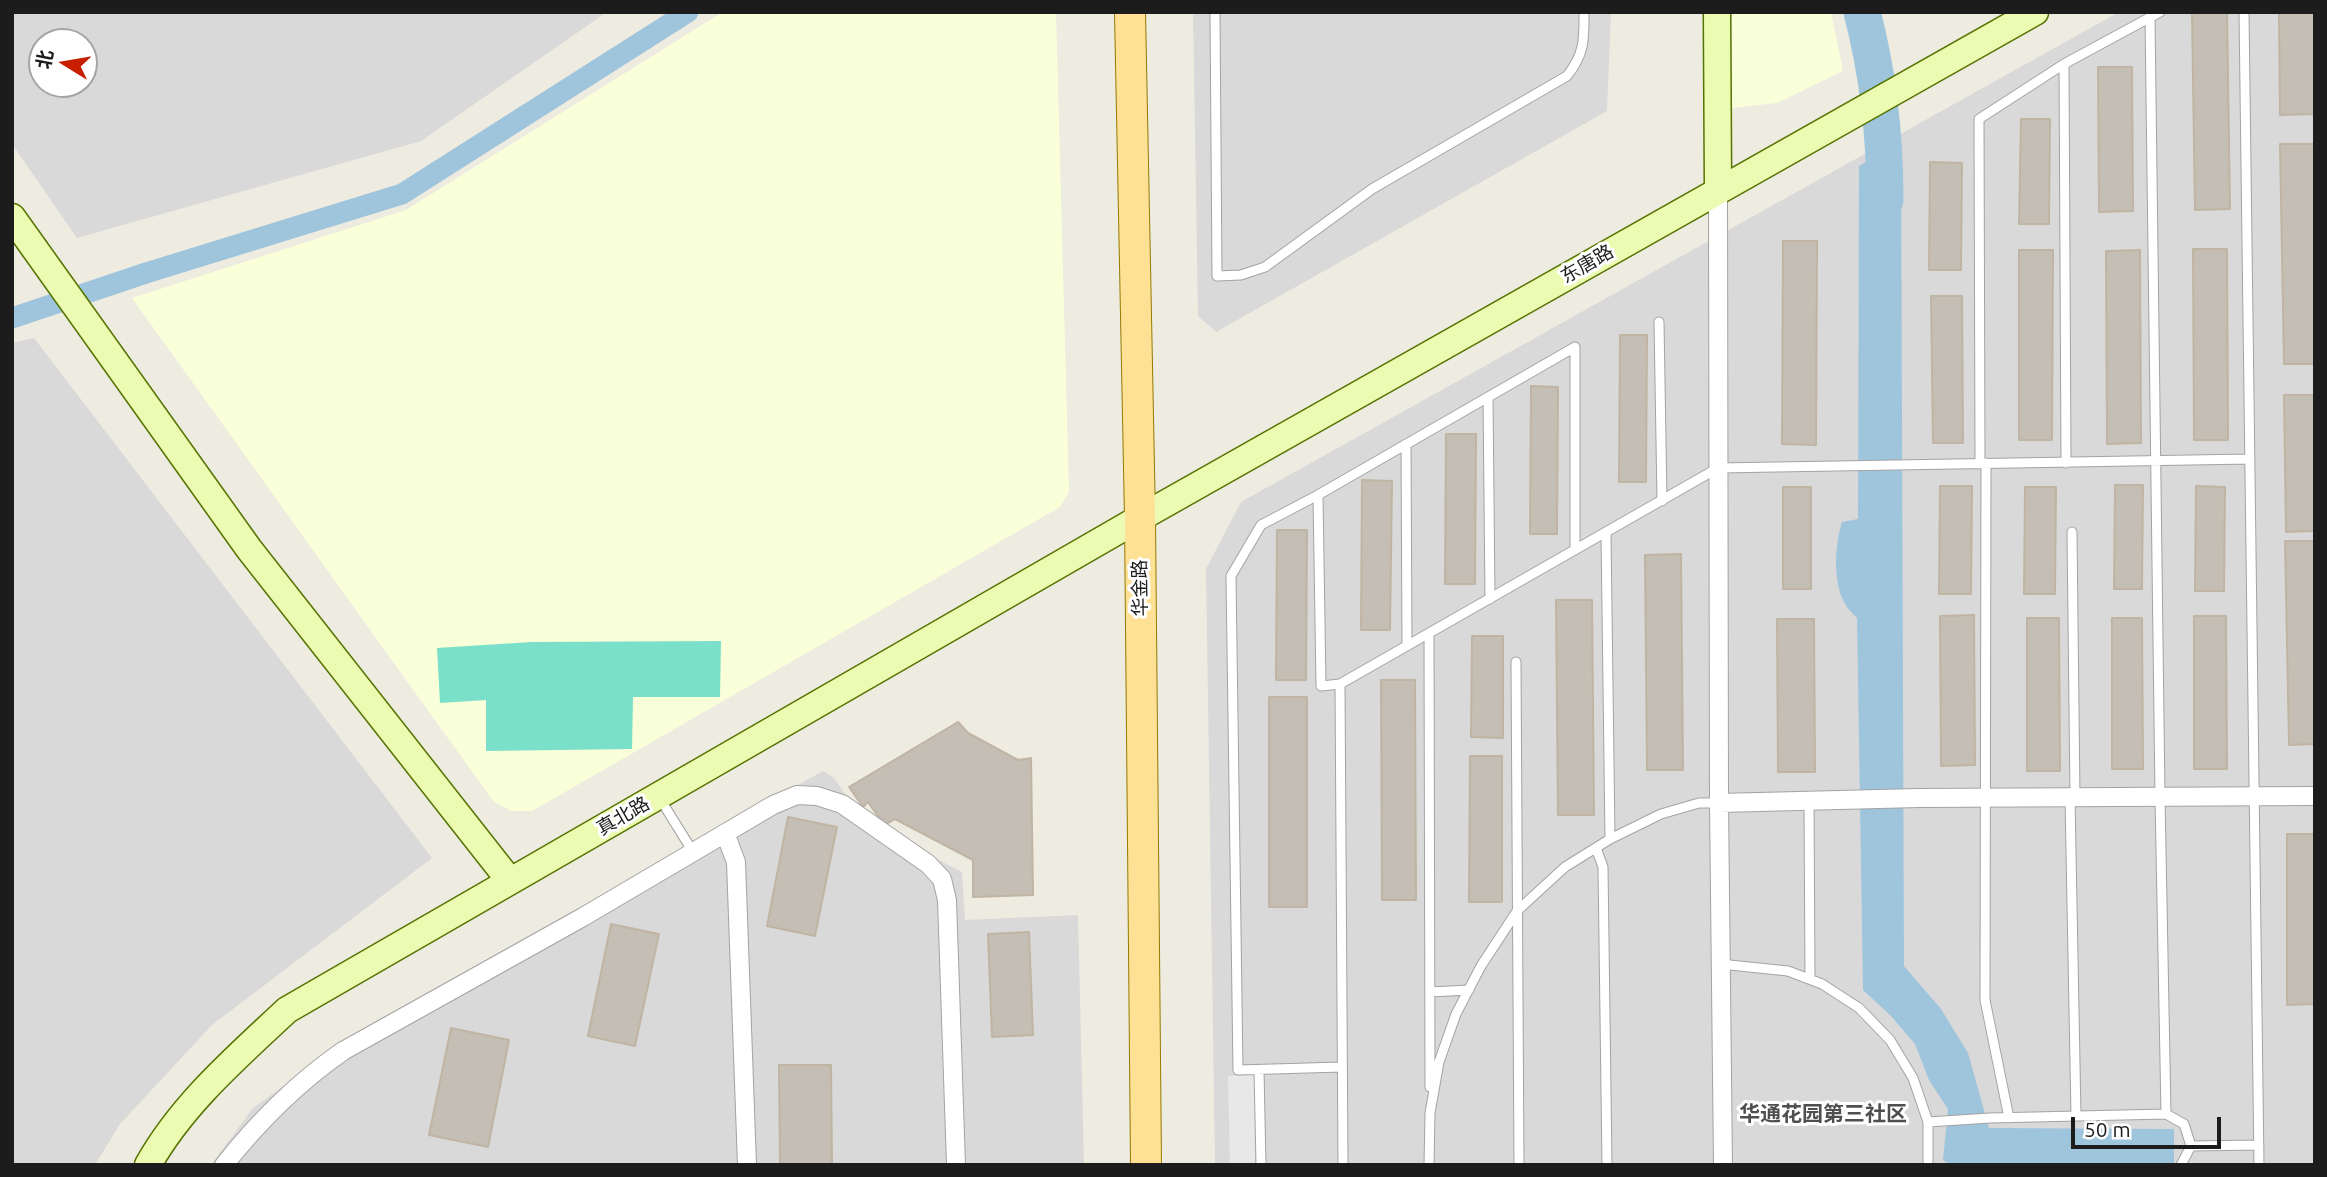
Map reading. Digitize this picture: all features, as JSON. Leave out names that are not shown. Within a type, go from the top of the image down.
[{"type":"main road","name":"华金路","points":[[1130,12],[1140,518],[1146,1165]]},
{"type":"street","points":[[1717,12],[1719,803],[1723,1165]]},
{"type":"street","name":"东唐路","points":[[1140,518],[2035,12]]},
{"type":"street","points":[[12,217],[249,549],[510,881]]},
{"type":"street","name":"真北路","points":[[148,1165],[160,1143],[221,1072],[287,1010],[1140,518]]},
{"type":"street","points":[[224,1165],[286,1095],[343,1051],[774,805],[797,795],[817,796],[842,804],[928,864],[942,879],[947,900],[956,1165]]},
{"type":"street","points":[[1719,803],[2315,796]]},
{"type":"street","points":[[725,833],[736,862],[747,1165]]},
{"type":"lane","points":[[1215,12],[1217,276],[1241,275],[1265,267],[1372,189],[1567,76],[1579,61],[1584,45],[1584,12]]},
{"type":"lane","points":[[2244,12],[2259,1165]]},
{"type":"lane","points":[[2009,1118],[1985,1000],[1986,798],[1979,119],[2064,64],[2155,15],[2156,462],[2166,1114]]},
{"type":"lane","points":[[2064,64],[2066,463]]},
{"type":"lane","points":[[1659,322],[1662,500]]},
{"type":"lane","points":[[1342,1068],[1238,1070],[1231,576],[1261,525],[1576,347],[1575,550]]},
{"type":"lane","points":[[1488,397],[1490,599]]},
{"type":"lane","points":[[1406,444],[1407,646]]},
{"type":"lane","points":[[1318,495],[1321,686],[1340,684],[1718,468],[2250,459]]},
{"type":"lane","points":[[2072,532],[2076,1116]]},
{"type":"lane","points":[[1606,533],[1611,839]]},
{"type":"lane","points":[[1429,633],[1429,1165]]},
{"type":"lane","points":[[1516,662],[1519,1165]]},
{"type":"lane","points":[[1340,684],[1343,1165]]},
{"type":"lane","points":[[659,795],[693,852]]},
{"type":"lane","points":[[1809,801],[1810,979]]},
{"type":"lane","points":[[1430,1114],[1438,1062],[1456,1014],[1481,966],[1517,911],[1565,867],[1611,839],[1661,814],[1699,803],[1719,803]]},
{"type":"lane","points":[[1596,848],[1603,867],[1607,1165]]},
{"type":"lane","points":[[1720,964],[1788,971],[1822,984],[1859,1008],[1890,1040],[1913,1078],[1928,1122],[1928,1165]]},
{"type":"lane","points":[[1430,992],[1469,990]]},
{"type":"lane","points":[[1259,1070],[1261,1165]]},
{"type":"lane","points":[[1928,1122],[2166,1114],[2184,1124],[2191,1146],[2181,1165]]},
{"type":"lane","points":[[2191,1146],[2259,1145]]},
{"type":"shaded area","points":[[12,12],[607,12],[421,141],[77,238],[12,144]]},
{"type":"shaded area","points":[[723,12],[1056,12],[1069,492],[1060,507],[532,811],[511,811],[493,801],[132,298],[406,210]]},
{"type":"shaded area","points":[[1193,12],[1611,12],[1607,111],[1216,332],[1198,316]]},
{"type":"shaded area","points":[[1732,12],[1831,12],[1843,71],[1777,103],[1732,108]]},
{"type":"shaded area","points":[[2119,12],[2315,12],[2315,1165],[1215,1165],[1206,569],[1241,502]]},
{"type":"shaded area","points":[[1901,141],[1904,966],[1941,1009],[1968,1053],[1989,1128],[2174,1129],[2174,1165],[1950,1165],[1943,1160],[1948,1109],[1929,1080],[1915,1044],[1891,1016],[1863,990],[1857,618],[1843,600],[1836,561],[1842,522],[1858,519],[1859,166]]},
{"type":"shaded area","points":[[34,338],[432,858],[212,1025],[120,1124],[95,1165],[12,1165],[12,343]]},
{"type":"shaded area","points":[[721,641],[720,697],[633,697],[632,749],[486,751],[486,700],[440,703],[437,648],[531,642]]},
{"type":"shaded area","points":[[823,771],[834,778],[856,810],[897,838],[962,872],[965,920],[1078,915],[1084,1165],[211,1165],[253,1108],[364,1028]]},
{"type":"shaded area","points":[[1254,1075],[1255,1165],[1230,1165],[1228,1076]]},
{"type":"building","points":[[2192,12],[2227,12],[2230,209],[2195,210]]},
{"type":"building","points":[[2279,12],[2314,12],[2315,114],[2280,115]]},
{"type":"building","points":[[2098,67],[2132,67],[2133,211],[2099,212]]},
{"type":"building","points":[[2021,119],[2050,119],[2049,224],[2019,224]]},
{"type":"building","points":[[2280,144],[2315,144],[2315,364],[2284,364]]},
{"type":"building","points":[[1930,162],[1962,163],[1961,270],[1929,270]]},
{"type":"building","points":[[1783,241],[1817,241],[1816,445],[1782,444]]},
{"type":"building","points":[[2193,249],[2227,249],[2228,440],[2194,440]]},
{"type":"building","points":[[2019,250],[2053,250],[2052,440],[2019,440]]},
{"type":"building","points":[[2140,250],[2141,443],[2107,444],[2106,251]]},
{"type":"building","points":[[1931,296],[1962,296],[1963,443],[1933,443]]},
{"type":"building","points":[[1620,335],[1647,335],[1646,482],[1619,482]]},
{"type":"building","points":[[1531,386],[1558,387],[1557,534],[1530,534]]},
{"type":"building","points":[[2284,395],[2315,395],[2315,531],[2286,532]]},
{"type":"building","points":[[1446,434],[1476,434],[1475,584],[1445,584]]},
{"type":"building","points":[[1362,480],[1392,481],[1390,630],[1361,630]]},
{"type":"building","points":[[2115,485],[2143,485],[2142,589],[2114,589]]},
{"type":"building","points":[[1940,486],[1972,486],[1971,594],[1939,594]]},
{"type":"building","points":[[2196,486],[2225,487],[2224,591],[2195,591]]},
{"type":"building","points":[[1783,487],[1811,487],[1811,589],[1783,589]]},
{"type":"building","points":[[2025,487],[2056,487],[2055,594],[2024,594]]},
{"type":"building","points":[[1277,530],[1307,530],[1306,680],[1276,680]]},
{"type":"building","points":[[2285,541],[2315,541],[2315,744],[2289,745]]},
{"type":"building","points":[[1681,554],[1683,770],[1647,770],[1645,555]]},
{"type":"building","points":[[1556,600],[1592,600],[1594,815],[1558,815]]},
{"type":"building","points":[[1974,615],[1975,765],[1941,766],[1940,616]]},
{"type":"building","points":[[2194,616],[2226,616],[2227,769],[2194,769]]},
{"type":"building","points":[[2027,618],[2059,618],[2060,771],[2027,771]]},
{"type":"building","points":[[2112,618],[2142,618],[2143,769],[2112,769]]},
{"type":"building","points":[[1777,619],[1814,619],[1815,772],[1778,772]]},
{"type":"building","points":[[1472,636],[1503,636],[1503,738],[1471,737]]},
{"type":"building","points":[[1381,680],[1415,680],[1416,900],[1382,900]]},
{"type":"building","points":[[1269,697],[1307,697],[1307,907],[1269,907]]},
{"type":"building","points":[[958,722],[968,733],[1018,760],[1031,758],[1033,895],[973,897],[973,860],[895,819],[884,825],[868,802],[863,807],[849,787]]},
{"type":"building","points":[[1470,756],[1502,756],[1502,902],[1469,902]]},
{"type":"building","points":[[788,817],[837,827],[815,936],[767,926]]},
{"type":"building","points":[[2287,834],[2315,834],[2315,1004],[2287,1005]]},
{"type":"building","points":[[611,924],[659,934],[635,1046],[588,1036]]},
{"type":"building","points":[[1029,932],[1033,1035],[992,1037],[988,934]]},
{"type":"building","points":[[451,1028],[509,1040],[488,1147],[429,1135]]},
{"type":"building","points":[[779,1065],[831,1065],[832,1165],[780,1165]]},
{"type":"waterway","points":[[12,318],[146,273],[402,194],[688,12]]},
{"type":"waterway","points":[[1862,12],[1880,106],[1885,200]]},
{"type":"district","name":"华通花园第三社区","points":[[1823,1114]]}]
